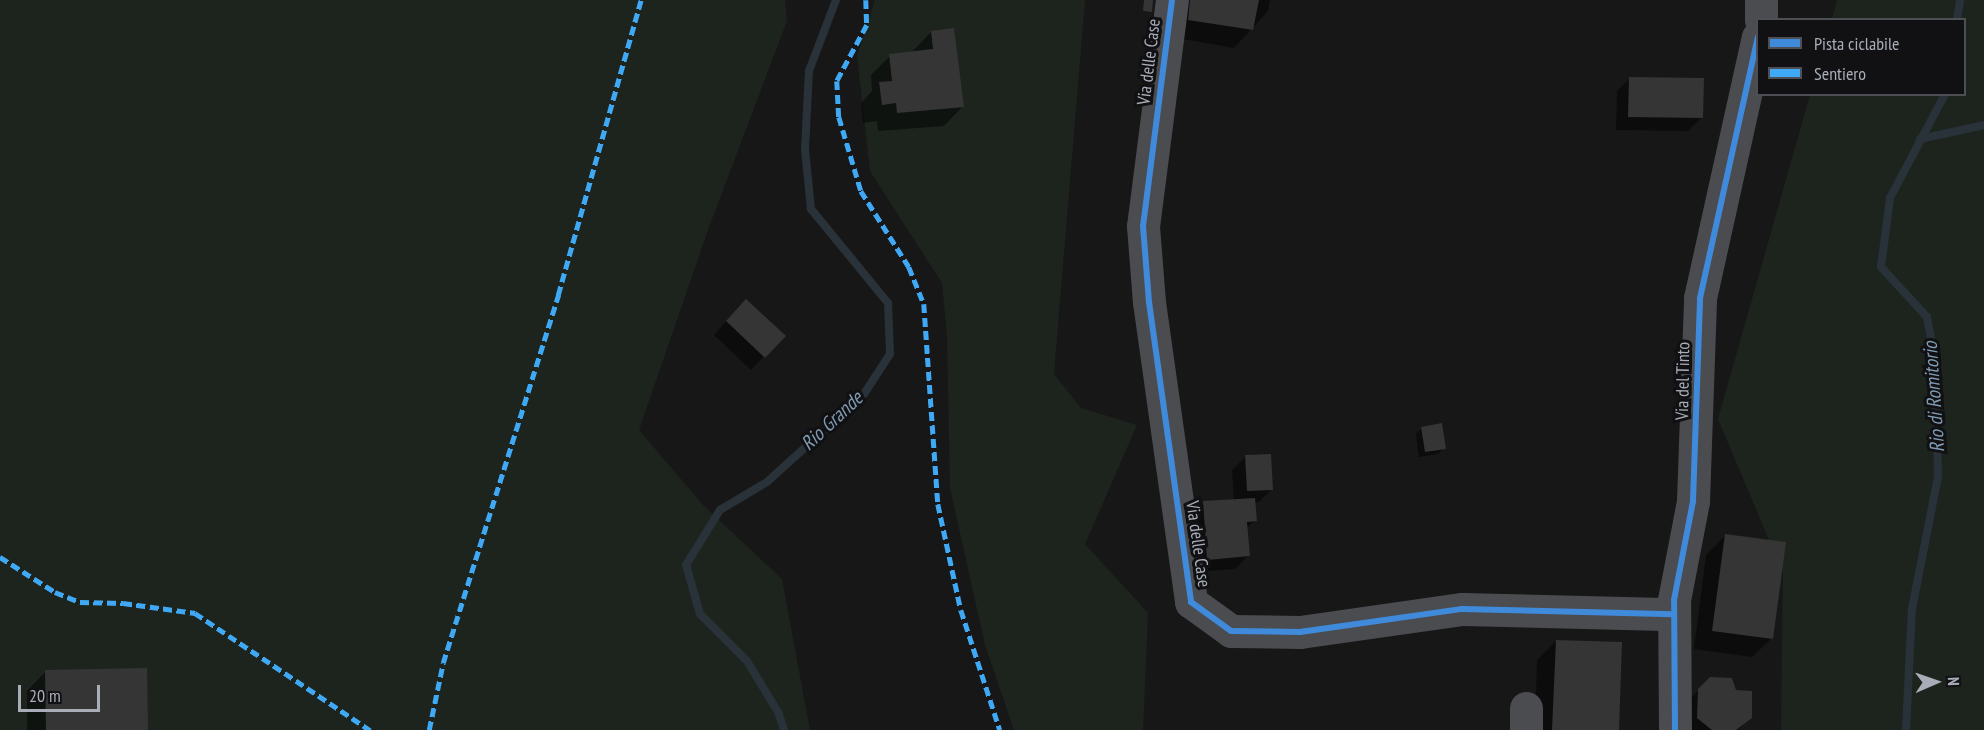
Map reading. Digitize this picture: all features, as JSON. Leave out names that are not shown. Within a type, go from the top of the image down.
[{"type":"street","name":"Via delle Case","points":[[1172,0],[1143,226],[1149,302],[1191,603],[1231,631],[1300,632],[1462,609],[1674,614]]},
{"type":"street","points":[[1761,0],[1761,18]]},
{"type":"street","name":"Via del Tinto","points":[[1675,730],[1674,600],[1693,501],[1700,298],[1756,46]]},
{"type":"shaded area","points":[[0,0],[785,0],[787,21],[709,227],[639,430],[703,505],[782,579],[810,730],[0,730]]},
{"type":"shaded area","points":[[875,0],[1085,0],[1054,374],[1081,408],[1137,425],[1085,544],[1148,613],[1143,730],[1014,730],[985,645],[950,488],[947,335],[942,283],[870,171],[857,56]]},
{"type":"shaded area","points":[[1837,0],[1984,0],[1984,730],[1781,730],[1783,573],[1718,419],[1810,96],[1966,96],[1966,18],[1832,18]]},
{"type":"building","points":[[1144,0],[1153,0],[1152,12],[1143,11]]},
{"type":"building","points":[[1190,0],[1259,0],[1253,30],[1188,20]]},
{"type":"building","points":[[954,28],[964,107],[897,113],[896,103],[882,105],[879,82],[892,81],[889,54],[933,49],[931,31]]},
{"type":"building","points":[[1629,77],[1704,78],[1703,118],[1628,117]]},
{"type":"building","points":[[746,299],[786,336],[765,358],[726,321]]},
{"type":"building","points":[[1442,423],[1446,449],[1425,452],[1421,427]]},
{"type":"building","points":[[1271,454],[1273,490],[1247,491],[1245,455]]},
{"type":"building","points":[[1255,498],[1257,521],[1247,522],[1250,556],[1207,560],[1203,501]]},
{"type":"building","points":[[1725,534],[1786,542],[1773,639],[1712,631]]},
{"type":"building","points":[[1556,640],[1622,642],[1619,730],[1552,730]]},
{"type":"building","points":[[147,668],[148,730],[46,730],[45,670]]},
{"type":"building","points":[[1710,677],[1732,678],[1736,690],[1752,691],[1752,718],[1736,730],[1712,730],[1697,718],[1698,689]]},
{"type":"waterway","name":"Rio Grande","points":[[784,730],[778,712],[747,661],[700,614],[686,565],[720,510],[767,482],[864,394],[890,354],[888,303],[811,209],[805,149],[809,71],[836,0]]},
{"type":"waterway","name":"Rio di Romitorio","points":[[1957,18],[1960,0]]},
{"type":"waterway","name":"Rio di Romitorio","points":[[1906,730],[1912,609],[1938,476],[1935,361],[1927,317],[1881,267],[1890,198],[1944,96]]},
{"type":"waterway","points":[[1920,139],[1984,125]]},
{"type":"marked path","points":[[429,730],[443,663],[558,295],[641,0]]},
{"type":"marked path","points":[[866,0],[867,25],[837,81],[839,117],[861,191],[909,267],[924,304],[938,504],[961,610],[1000,730]]},
{"type":"marked path","points":[[0,557],[55,592],[80,602],[123,603],[195,613],[370,730]]},
{"type":"cycle path","points":[[1172,0],[1143,226],[1149,302],[1191,602],[1231,631],[1300,632],[1462,609],[1674,614]]},
{"type":"cycle path","points":[[1675,730],[1674,600],[1693,501],[1700,298],[1756,46]]}]
